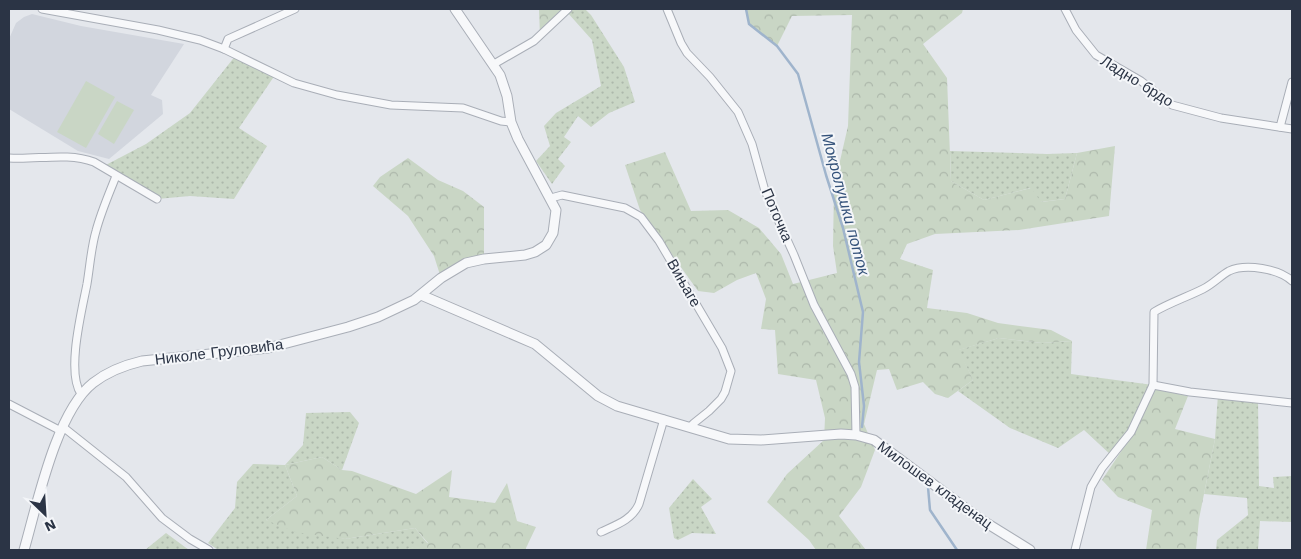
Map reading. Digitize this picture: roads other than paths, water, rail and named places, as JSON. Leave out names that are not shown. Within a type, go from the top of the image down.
[{"type":"street","points":[[42,9],[68,11],[200,40],[224,49],[294,83],[337,95],[392,105],[463,108],[501,121],[511,122]]},
{"type":"street","points":[[224,49],[228,39],[295,9]]},
{"type":"street","name":"Николе Груловића","points":[[24,550],[62,429],[81,394],[104,376],[136,362],[249,351],[284,345],[368,321],[391,312],[422,295],[441,278],[466,263],[484,259],[525,255],[543,248],[550,239],[556,223],[557,212],[551,198],[525,155],[511,122],[504,87],[494,64],[455,9]]},
{"type":"street","points":[[494,64],[534,42],[568,9]]},
{"type":"street","name":"Поточка","points":[[667,9],[687,53],[736,108],[743,123],[752,144],[765,191],[814,305],[851,374],[855,387],[856,435]]},
{"type":"street","name":"Ладно брдо","points":[[1065,9],[1076,30],[1096,55],[1141,81],[1172,105],[1221,118],[1292,129]]},
{"type":"street","points":[[1280,127],[1292,82]]},
{"type":"street","points":[[9,158],[32,159],[68,156],[83,158],[94,162],[157,199]]},
{"type":"street","points":[[81,394],[77,387],[76,369],[76,343],[79,323],[96,231],[116,176]]},
{"type":"street","name":"Вињаге","points":[[551,198],[562,195],[624,208],[641,218],[659,241],[722,348],[731,370],[721,399],[690,428]]},
{"type":"street","points":[[1075,550],[1091,487],[1096,477],[1130,432],[1154,385],[1154,312],[1205,288],[1230,271],[1238,269],[1271,270],[1283,274],[1292,281]]},
{"type":"street","name":"Милошев кладенац","points":[[422,295],[536,344],[591,391],[617,406],[729,439],[750,441],[841,434],[865,436],[881,444],[980,519],[1030,550]]},
{"type":"street","points":[[1154,385],[1190,392],[1292,403]]},
{"type":"street","points":[[9,404],[62,429],[126,477],[162,518],[190,539],[209,550]]},
{"type":"street","points":[[601,532],[629,518],[635,512],[664,419]]},
{"type":"waterway","name":"Мокролушки поток","points":[[746,9],[749,24],[777,46],[798,74],[843,228],[863,312],[859,362],[864,406],[862,427]]},
{"type":"waterway","name":"Мокролушки поток","points":[[928,487],[930,510],[957,550]]}]
